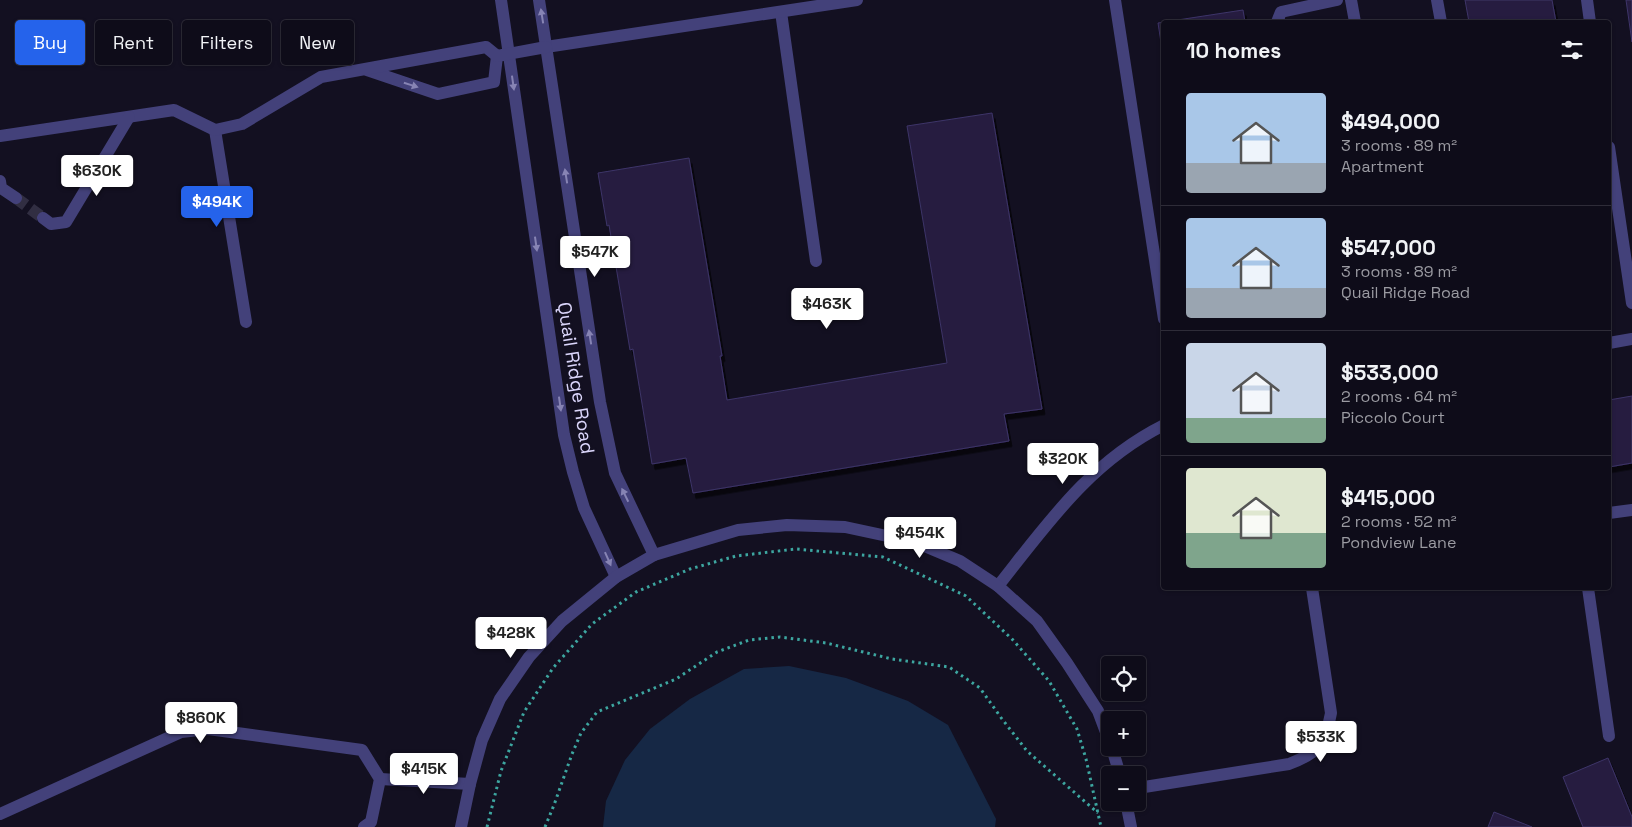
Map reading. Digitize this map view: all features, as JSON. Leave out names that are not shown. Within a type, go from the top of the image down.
[{"type":"street","name":"Quail Ridge Road","points":[[501,0],[503,54],[564,435],[584,508],[616,577]]},
{"type":"street","name":"Quail Ridge Road","points":[[539,0],[600,402],[615,473],[654,555]]},
{"type":"street","points":[[0,136],[174,110],[215,130],[242,124],[321,77],[486,47],[503,54],[857,0]]},
{"type":"street","points":[[1115,0],[1161,299]]},
{"type":"street","points":[[1278,20],[1281,12],[1337,0]]},
{"type":"street","points":[[1351,0],[1355,20]]},
{"type":"street","points":[[1437,0],[1441,20]]},
{"type":"street","points":[[1587,0],[1590,20]]},
{"type":"street","points":[[781,12],[816,261]]},
{"type":"street","points":[[364,70],[438,94],[494,82],[503,54]]},
{"type":"street","points":[[43,218],[51,224],[66,222],[129,117]]},
{"type":"street","points":[[215,130],[246,322]]},
{"type":"street","points":[[1611,161],[1632,303]]},
{"type":"street","points":[[0,181],[1,188],[16,198]]},
{"type":"street","points":[[1611,343],[1632,340]]},
{"type":"street","points":[[998,586],[1065,503],[1101,466],[1145,435],[1161,427]]},
{"type":"street","points":[[1611,513],[1632,510]]},
{"type":"street","points":[[461,827],[482,740],[500,699],[529,657],[562,621],[616,577],[654,555],[738,530],[787,525],[845,527],[915,542],[960,561],[998,586],[1037,621],[1067,663],[1098,712],[1101,720]]},
{"type":"street","points":[[1146,787],[1289,764],[1308,757],[1319,746],[1328,730],[1331,714],[1312,590]]},
{"type":"street","points":[[1588,590],[1609,736]]},
{"type":"street","points":[[0,814],[181,732],[208,729],[362,750],[380,779],[371,822],[364,827]]},
{"type":"street","points":[[380,779],[470,784]]},
{"type":"street","points":[[1128,811],[1131,827]]},
{"type":"path","points":[[487,827],[501,771],[524,712],[553,668],[592,624],[636,592],[690,569],[736,556],[796,549],[883,558],[966,596],[1012,639],[1049,680],[1077,729],[1086,759],[1101,827]]},
{"type":"path","points":[[544,827],[581,733],[597,712],[676,679],[717,652],[749,640],[780,636],[949,667],[980,688],[1027,751],[1098,813]]},
{"type":"water","points":[[789,666],[846,678],[908,701],[948,725],[996,819],[995,827],[603,827],[606,801],[625,760],[650,729],[690,699],[744,669]]},
{"type":"building","points":[[1465,0],[1552,0],[1556,20],[1469,20]]},
{"type":"building","points":[[1626,0],[1632,0],[1632,42]]},
{"type":"building","points":[[1243,10],[1245,20],[1178,20]]},
{"type":"building","points":[[1161,22],[1161,42],[1158,23]]},
{"type":"building","points":[[992,113],[1042,409],[1004,414],[1009,441],[693,493],[686,458],[652,464],[633,349],[630,350],[609,225],[607,226],[598,173],[689,158],[722,356],[720,356],[727,400],[947,363],[907,126]]},
{"type":"building","points":[[1632,396],[1632,463],[1611,467],[1611,400]]},
{"type":"building","points":[[1608,758],[1632,817],[1632,827],[1583,827],[1563,777]]},
{"type":"building","points":[[1494,812],[1532,827],[1488,827]]},
{"type":"tunnel","points":[[16,198],[43,218]]}]
